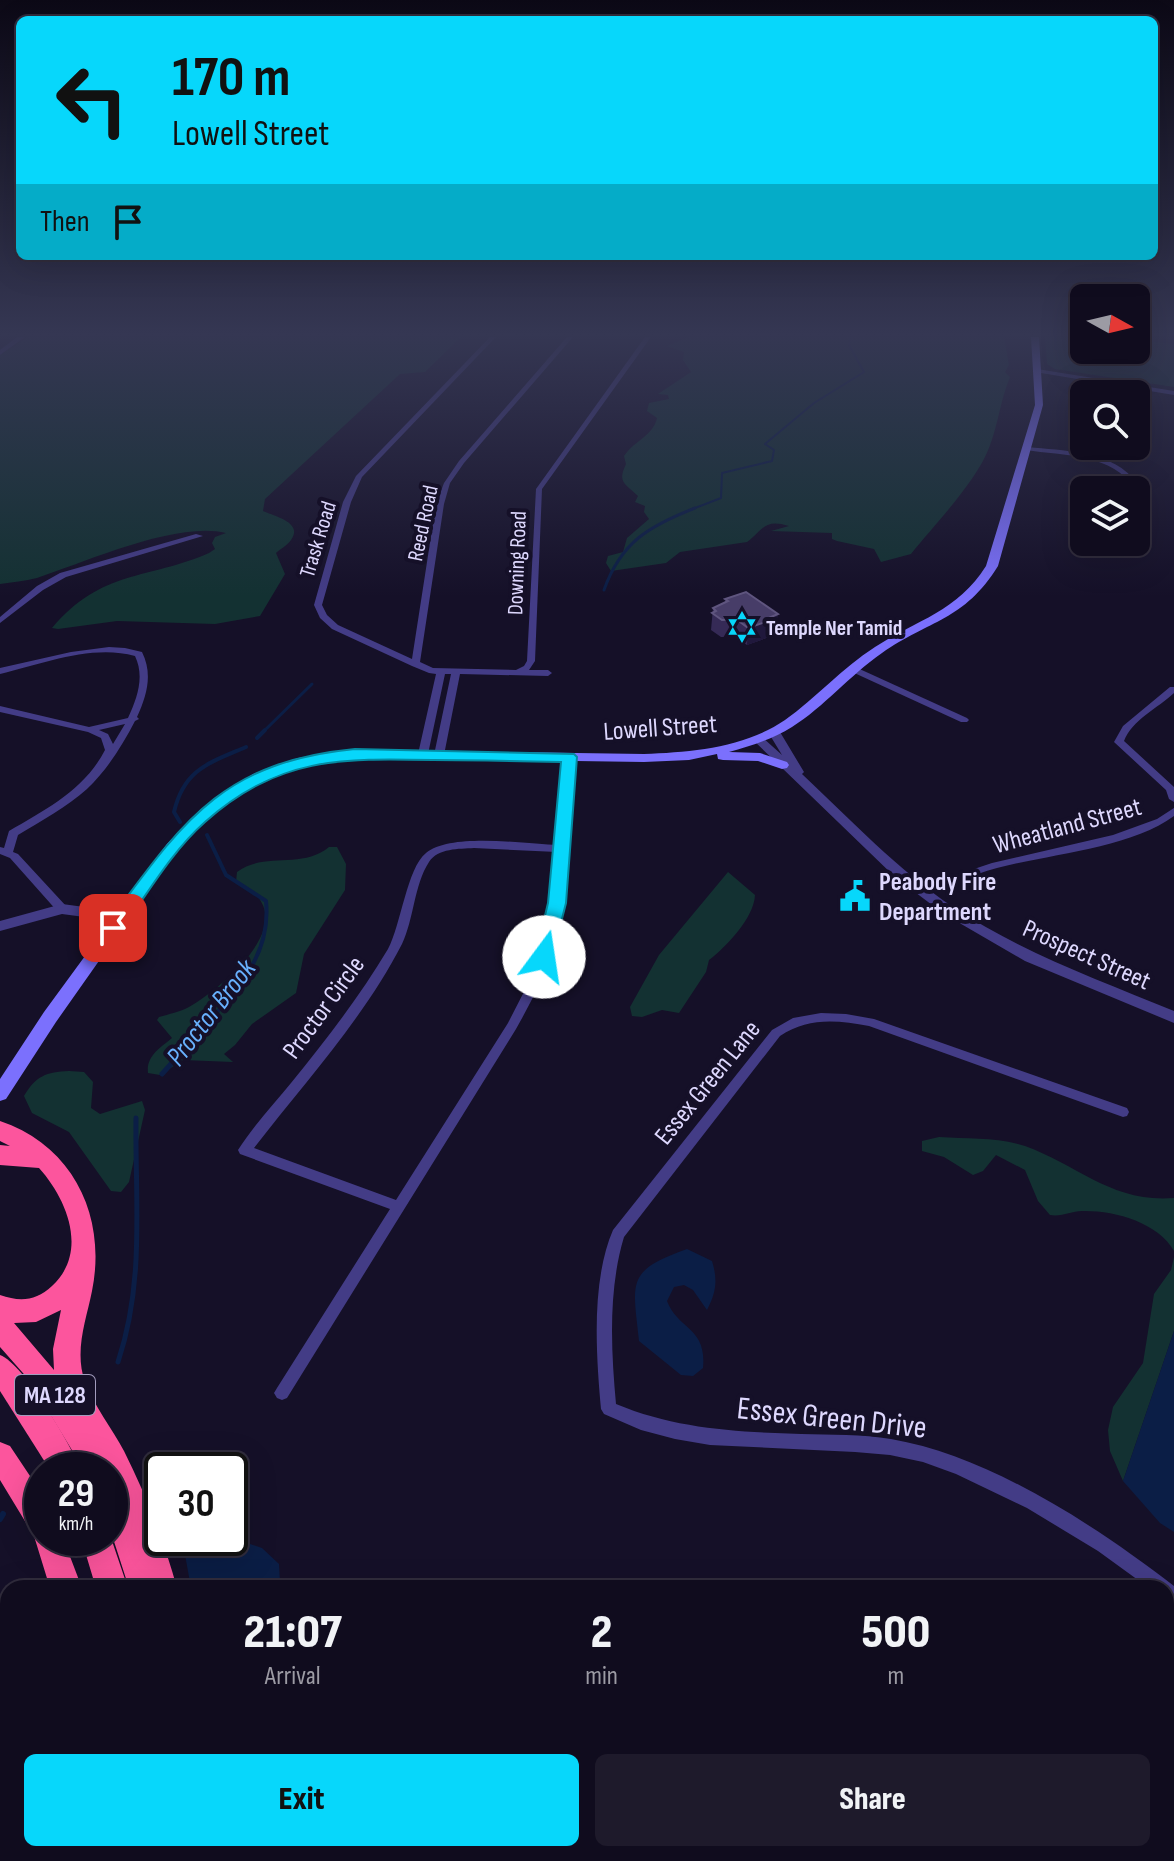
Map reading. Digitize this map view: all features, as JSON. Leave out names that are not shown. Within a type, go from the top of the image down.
[{"type":"highway","points":[[0,1130],[27,1142],[60,1174],[77,1202],[84,1231],[84,1262],[67,1346],[70,1382],[129,1493],[159,1580]]},
{"type":"highway","points":[[0,1155],[42,1158]]},
{"type":"highway","points":[[0,1307],[21,1312],[38,1310],[53,1302],[66,1291],[84,1262]]},
{"type":"highway","name":"MA 128","points":[[0,1327],[40,1372],[89,1452]]},
{"type":"highway","name":"MA 128","points":[[0,1368],[31,1410],[56,1452]]},
{"type":"highway","points":[[0,1456],[24,1491]]},
{"type":"highway","points":[[128,1536],[143,1580]]},
{"type":"highway","points":[[54,1556],[63,1580]]},
{"type":"highway","points":[[102,1556],[109,1580]]},
{"type":"main road","name":"Lowell Street","points":[[0,1094],[172,847],[198,819],[225,797],[259,777],[298,762],[337,755],[689,756],[774,732],[800,715],[878,650],[956,608],[981,584],[995,556],[1034,424]]},
{"type":"main road","points":[[689,756],[748,755],[782,765]]},
{"type":"street","name":"Trask Road","points":[[409,424],[359,476],[347,502],[318,605],[328,622],[415,664],[441,672],[548,673]]},
{"type":"street","name":"Reed Road","points":[[415,664],[440,504],[447,483],[461,462],[494,424]]},
{"type":"street","name":"Downing Road","points":[[515,672],[527,668],[531,661],[539,489],[586,424]]},
{"type":"street","points":[[1028,449],[1088,458],[1116,468],[1126,476]]},
{"type":"street","points":[[0,621],[40,588],[63,575],[199,536]]},
{"type":"street","points":[[0,671],[106,650],[133,652],[145,663],[134,719],[107,760],[83,788],[0,839]]},
{"type":"street","points":[[853,669],[964,720]]},
{"type":"street","points":[[423,754],[441,672]]},
{"type":"street","points":[[439,755],[456,672]]},
{"type":"street","name":"Wheatland Street","points":[[1173,689],[1162,702],[1123,731],[1119,742],[1171,789],[1174,799]]},
{"type":"street","points":[[0,709],[91,730],[108,740],[110,750],[107,760]]},
{"type":"street","points":[[91,730],[134,719]]},
{"type":"street","name":"Prospect Street","points":[[774,732],[800,776]]},
{"type":"street","name":"Prospect Street","points":[[758,739],[782,765],[800,776],[876,852],[921,891],[975,927],[1030,957],[1174,1017]]},
{"type":"street","points":[[282,1393],[512,1026],[537,977],[554,919],[569,757]]},
{"type":"street","name":"Wheatland Street","points":[[921,891],[993,866],[1091,844],[1164,822],[1174,811]]},
{"type":"street","points":[[13,833],[4,851],[62,909]]},
{"type":"street","name":"Proctor Circle","points":[[399,1207],[245,1150],[389,957],[407,921],[423,860],[437,850],[461,846],[562,849]]},
{"type":"street","points":[[0,926],[62,909],[122,917]]},
{"type":"street","name":"Essex Green Lane","points":[[609,1409],[606,1356],[610,1278],[612,1248],[618,1234],[785,1026],[826,1017],[870,1022],[1123,1112]]},
{"type":"street","name":"Essex Green Drive","points":[[609,1409],[632,1421],[669,1432],[890,1447],[941,1459],[1007,1490],[1080,1532],[1151,1580]]},
{"type":"green space","points":[[0,424],[346,424],[265,499],[263,511],[286,521],[294,529],[294,534],[290,542],[276,553],[285,574],[260,616],[215,624],[117,621],[52,628],[71,609],[107,585],[209,553],[215,549],[212,543],[215,537],[226,533],[206,531],[157,538],[37,578],[0,584]]},
{"type":"green space","points":[[655,424],[996,424],[983,461],[965,489],[911,554],[881,562],[874,549],[837,541],[832,539],[832,533],[771,531],[789,526],[774,523],[765,526],[747,542],[680,552],[666,563],[611,571],[606,563],[608,556],[623,552],[627,538],[649,519],[644,512],[645,506],[635,502],[638,496],[622,479],[626,464],[624,456]]},
{"type":"green space","points":[[329,847],[337,847],[346,864],[345,890],[304,954],[296,993],[252,1024],[224,1054],[233,1062],[183,1060],[160,1075],[148,1073],[152,1057],[172,1038],[157,1020],[159,1017],[189,1007],[216,988],[232,975],[257,943],[264,927],[265,911],[257,896],[236,882],[237,872],[259,862],[307,858]]},
{"type":"green space","points":[[728,872],[755,895],[744,922],[731,940],[709,960],[706,972],[679,1013],[662,1010],[642,1017],[632,1016],[630,1007],[659,955]]},
{"type":"green space","points":[[69,1071],[84,1072],[93,1082],[91,1108],[100,1114],[142,1101],[145,1110],[129,1182],[121,1192],[111,1191],[69,1132],[32,1113],[24,1096],[42,1076]]},
{"type":"green space","points":[[939,1137],[1014,1143],[1044,1154],[1114,1189],[1152,1198],[1174,1198],[1174,1251],[1157,1232],[1121,1216],[1094,1211],[1050,1215],[1038,1201],[1025,1170],[996,1155],[983,1171],[973,1175],[944,1157],[922,1151],[922,1141]]},
{"type":"green space","points":[[1174,1257],[1174,1331],[1123,1481],[1110,1451],[1108,1430],[1113,1407],[1143,1363],[1154,1294],[1171,1270]]},
{"type":"water","points":[[687,1249],[712,1261],[715,1274],[714,1292],[707,1310],[693,1290],[684,1285],[674,1287],[667,1301],[701,1344],[703,1368],[693,1376],[681,1375],[639,1341],[635,1305],[635,1292],[643,1272],[652,1264]]},
{"type":"water","points":[[1174,1331],[1174,1532],[1160,1523],[1123,1481]]},
{"type":"water","points":[[248,1543],[262,1548],[279,1564],[280,1580],[190,1580],[185,1556],[248,1556]]},
{"type":"building","points":[[746,592],[778,614],[771,617],[774,619],[748,628],[736,619],[722,620],[712,613],[716,611],[713,608],[728,601],[725,599]]},
{"type":"waterway","name":"Proctor Brook","points":[[694,508],[721,498],[722,473],[772,461],[774,450],[765,444],[789,424]]},
{"type":"waterway","name":"Proctor Brook","points":[[604,590],[619,559],[639,538],[650,529],[694,508]]},
{"type":"waterway","name":"Proctor Brook","points":[[690,510],[694,508]]},
{"type":"waterway","name":"Proctor Brook","points":[[263,732],[312,684]]},
{"type":"waterway","name":"Proctor Brook","points":[[257,738],[263,732]]},
{"type":"waterway","name":"Proctor Brook","points":[[180,822],[174,812],[178,798],[191,777],[210,763],[246,747]]},
{"type":"waterway","name":"Proctor Brook","points":[[207,835],[226,875],[266,901],[264,935],[259,950],[244,978],[212,1018]]},
{"type":"waterway","name":"Proctor Brook","points":[[162,1074],[214,1016]]},
{"type":"waterway","name":"Proctor Brook","points":[[118,1362],[132,1302],[135,1271],[136,1118]]},
{"type":"waterway","name":"Proctor Brook","points":[[0,1519],[3,1514]]},
{"type":"place","name":"Temple Ner Tamid","points":[[742,627]]},
{"type":"place","name":"Peabody Fire Department","points":[[855,896]]},
{"type":"route","points":[[113,928],[172,847],[198,819],[235,791],[286,766],[355,754],[569,757],[557,903],[544,957]]}]
